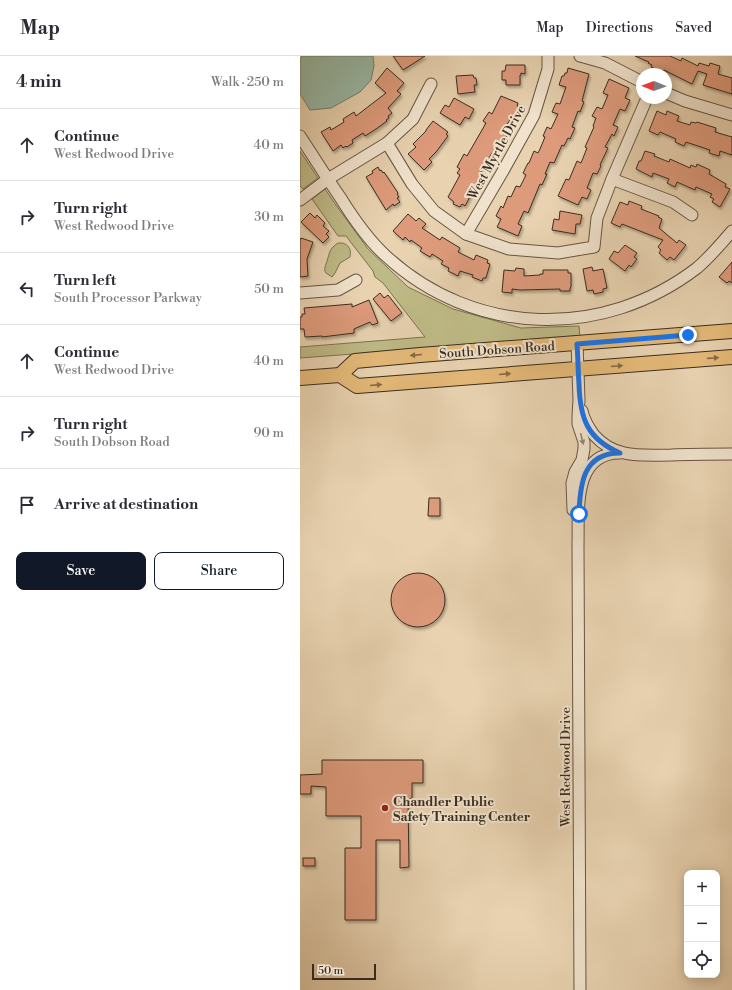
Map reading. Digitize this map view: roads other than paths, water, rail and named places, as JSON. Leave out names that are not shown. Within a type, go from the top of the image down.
[{"type":"main road","name":"South Dobson Road","points":[[732,331],[355,361],[340,375],[357,386],[732,357]]},
{"type":"main road","points":[[300,378],[340,375]]},
{"type":"street","name":"West Myrtle Drive","points":[[466,234],[534,115],[548,69],[548,56]]},
{"type":"street","points":[[580,56],[605,62],[636,79]]},
{"type":"street","points":[[300,200],[328,179],[387,143],[413,118],[431,84]]},
{"type":"street","points":[[672,96],[732,115]]},
{"type":"street","points":[[387,143],[412,184],[434,211],[466,234],[509,249],[558,253],[594,247],[597,218],[643,104]]},
{"type":"street","points":[[300,136],[352,216],[379,249],[402,270],[417,282],[465,306],[501,315],[521,318],[560,320],[606,313],[636,303],[662,290],[697,268],[732,231]]},
{"type":"street","points":[[612,179],[673,202],[692,215]]},
{"type":"street","points":[[300,293],[338,290],[356,280]]},
{"type":"street","name":"West Redwood Drive","points":[[577,344],[579,400],[578,424],[584,442],[584,454],[573,476],[572,483],[574,517],[578,545]]},
{"type":"street","points":[[579,400],[586,423],[592,433],[603,444],[620,453],[639,455],[732,454]]},
{"type":"street","name":"West Redwood Drive","points":[[580,990],[578,545],[580,491],[586,472],[592,464],[600,457],[611,453],[620,453]]},
{"type":"place","name":"Chandler Public Safety Training Center","points":[[385,808]]}]
